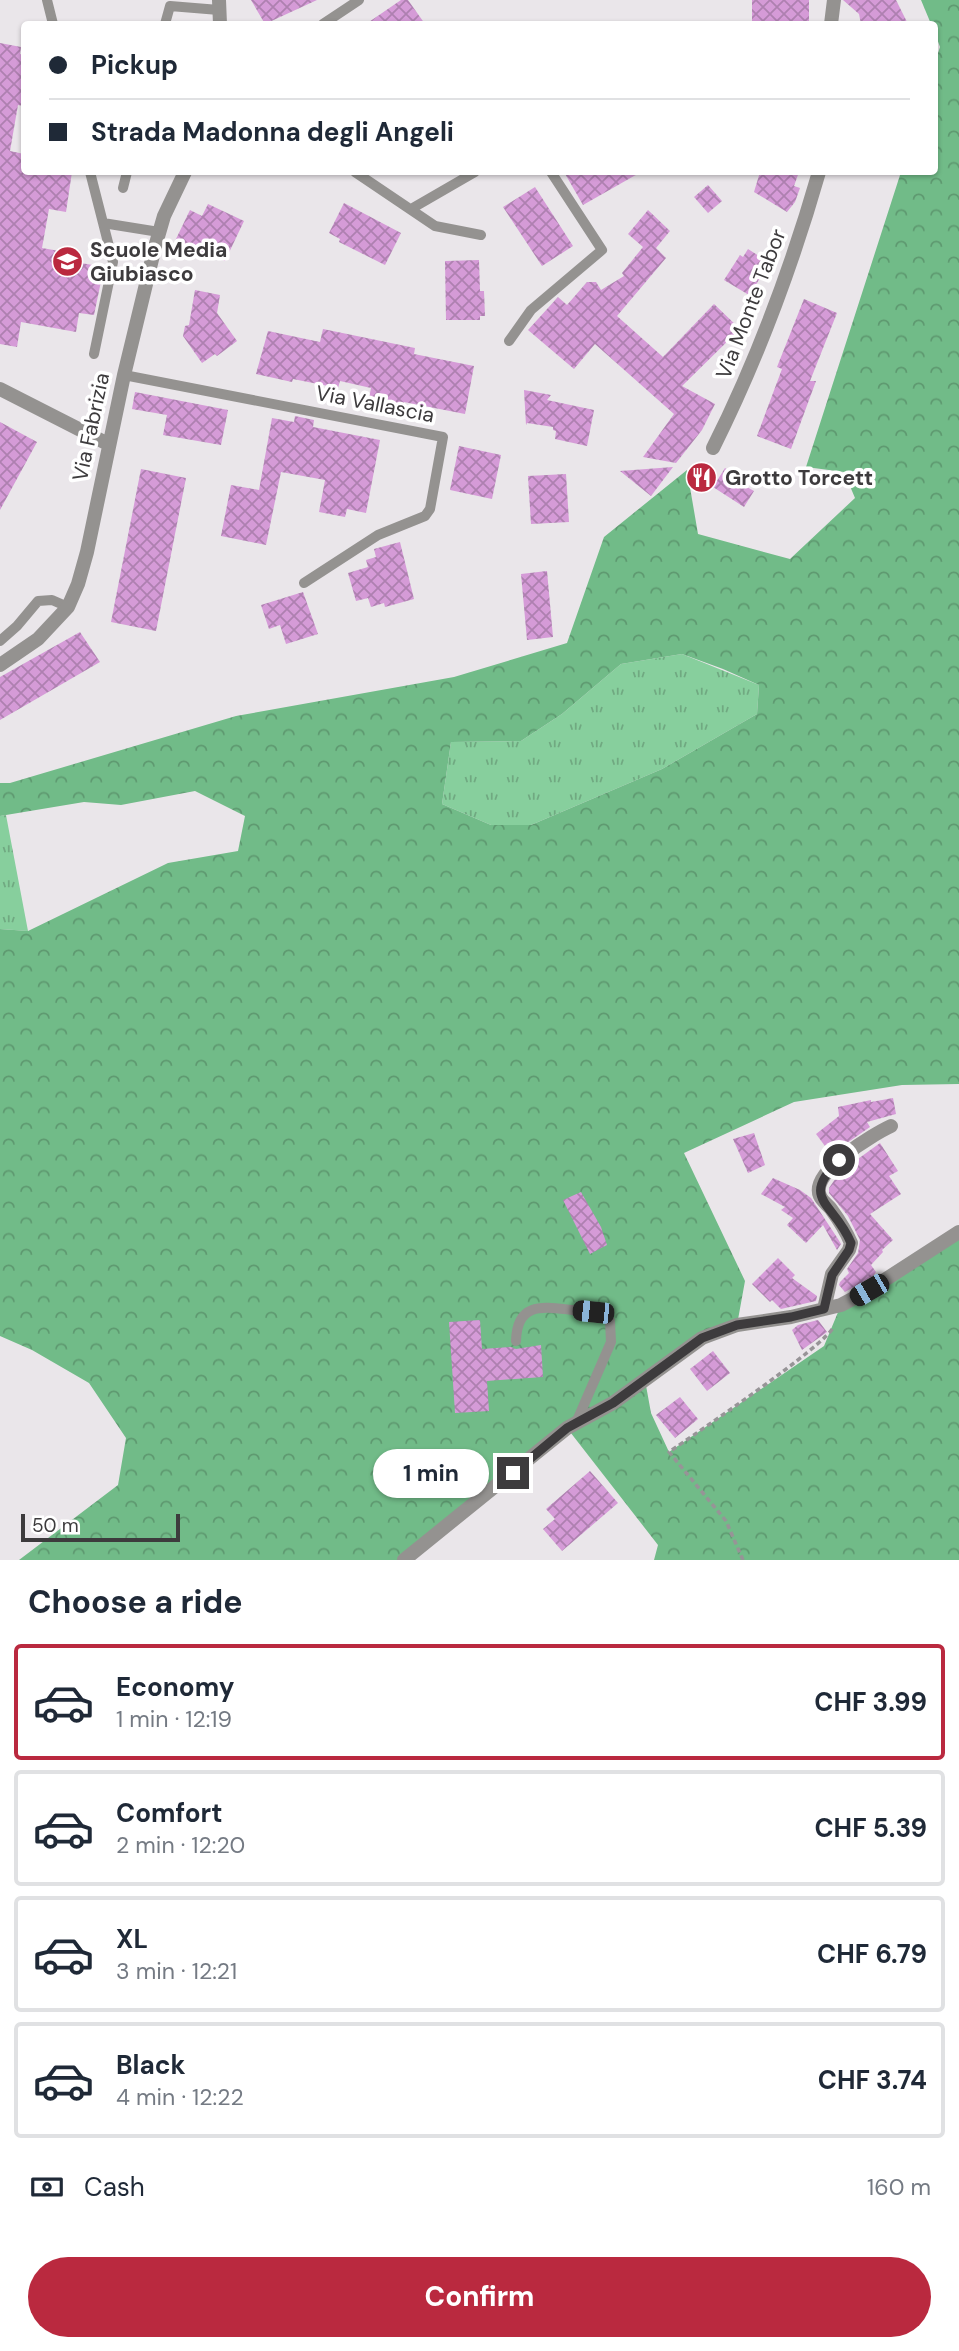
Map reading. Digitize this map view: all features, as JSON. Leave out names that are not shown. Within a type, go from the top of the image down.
[{"type":"street","points":[[831,21],[834,0]]},
{"type":"street","name":"Via Fabrizia","points":[[0,665],[38,639],[68,607],[78,584],[88,552],[108,444],[159,232],[184,175]]},
{"type":"street","name":"Via Monte Tabor","points":[[713,449],[744,385],[802,229],[818,175]]},
{"type":"street","points":[[0,389],[108,444]]},
{"type":"street","points":[[824,1309],[832,1275],[851,1243],[842,1225],[820,1196],[819,1188],[825,1174],[839,1160],[865,1139],[891,1126]]},
{"type":"street","points":[[404,1560],[576,1423],[613,1403],[689,1346],[713,1332],[841,1305],[959,1233]]},
{"type":"lane","points":[[47,0],[52,21]]},
{"type":"lane","points":[[328,21],[359,0]]},
{"type":"lane","points":[[166,21],[168,10],[174,5],[220,11]]},
{"type":"lane","points":[[91,175],[113,262],[94,354]]},
{"type":"lane","points":[[123,188],[126,175]]},
{"type":"lane","points":[[360,175],[435,226],[481,235]]},
{"type":"lane","points":[[411,209],[470,175]]},
{"type":"lane","points":[[509,341],[531,310],[602,250],[553,175]]},
{"type":"lane","points":[[103,223],[159,232]]},
{"type":"lane","name":"Via Vallascia","points":[[124,375],[443,437],[430,509],[425,516],[378,534],[304,583]]},
{"type":"lane","points":[[0,641],[38,601],[52,600],[68,607]]},
{"type":"lane","points":[[516,1341],[518,1324],[527,1312],[534,1308],[551,1307],[593,1312],[610,1321],[611,1342],[576,1423]]},
{"type":"path","points":[[743,1560],[726,1521],[669,1452],[808,1352],[832,1331],[841,1305]]},
{"type":"green space","points":[[921,0],[959,0],[959,1084],[902,1085],[794,1102],[684,1153],[745,1281],[737,1325],[724,1329],[645,1380],[651,1413],[669,1452],[824,1346],[841,1305],[959,1238],[959,1560],[654,1560],[658,1545],[567,1428],[404,1560],[19,1560],[118,1485],[126,1438],[89,1383],[32,1350],[0,1336],[0,929],[28,931],[168,863],[238,851],[245,816],[195,791],[121,805],[84,802],[0,816],[0,783],[10,783],[236,716],[454,677],[567,643],[604,537],[687,470],[698,534],[790,559],[855,498],[844,472],[806,467],[900,175],[938,175],[938,21],[930,21]],"holes":[[[682,654],[759,685],[757,714],[662,769],[531,825],[491,825],[442,804],[451,742],[521,741],[562,714],[621,664]]]},
{"type":"green space","points":[[682,654],[759,685],[757,714],[662,769],[531,825],[491,825],[442,804],[451,742],[521,741],[562,714],[621,664]]},
{"type":"green space","points":[[6,815],[28,931],[0,929],[0,816]]},
{"type":"building","points":[[251,0],[317,0],[272,21],[263,21]]},
{"type":"building","points":[[401,0],[408,0],[423,21],[370,21]]},
{"type":"building","points":[[752,0],[809,0],[809,21],[752,21]]},
{"type":"building","points":[[843,0],[896,0],[906,21],[860,21],[859,14]]},
{"type":"building","points":[[0,43],[21,47],[21,106],[18,105],[10,151],[21,153],[21,175],[72,175],[66,212],[49,209],[42,248],[82,255],[81,263],[104,267],[94,315],[79,313],[76,332],[21,322],[17,347],[0,344]]},
{"type":"building","points":[[566,175],[636,175],[583,205]]},
{"type":"building","points":[[759,175],[798,175],[794,186],[800,188],[795,202],[787,212],[754,192]]},
{"type":"building","points":[[708,185],[722,201],[708,213],[694,197]]},
{"type":"building","points":[[535,187],[573,246],[542,266],[503,207]]},
{"type":"building","points":[[344,203],[401,233],[385,265],[339,242],[340,239],[329,233]]},
{"type":"building","points":[[208,204],[244,221],[225,261],[212,255],[211,258],[175,241],[190,210],[202,216]]},
{"type":"building","points":[[648,210],[670,231],[656,248],[666,258],[617,316],[663,357],[714,304],[740,329],[682,386],[715,404],[702,430],[676,463],[643,457],[674,414],[595,344],[574,369],[528,330],[558,297],[567,305],[587,282],[596,282],[601,290],[624,276],[622,273],[643,247],[628,234]]},
{"type":"building","points":[[748,249],[770,263],[749,295],[724,280],[740,255],[743,257]]},
{"type":"building","points":[[479,260],[480,291],[484,291],[485,316],[480,316],[480,320],[446,320],[445,261]]},
{"type":"building","points":[[195,290],[220,295],[217,313],[237,341],[202,363],[183,336],[185,326],[189,325]]},
{"type":"building","points":[[804,299],[837,313],[810,381],[816,381],[791,449],[757,436],[782,369],[777,367]]},
{"type":"building","points":[[323,329],[415,348],[414,354],[474,366],[465,414],[404,402],[403,410],[368,403],[371,388],[340,381],[338,388],[256,374],[268,331],[320,342]]},
{"type":"building","points":[[524,390],[551,395],[547,400],[594,410],[587,446],[555,439],[556,431],[553,427],[526,425]]},
{"type":"building","points":[[135,392],[228,410],[221,445],[163,435],[167,415],[132,409]]},
{"type":"building","points":[[295,416],[314,420],[313,427],[380,440],[366,513],[347,509],[345,517],[319,512],[325,480],[281,472],[266,545],[221,536],[231,485],[259,490],[272,418],[294,422]]},
{"type":"building","points":[[0,422],[37,442],[0,510]]},
{"type":"building","points":[[459,446],[501,455],[492,499],[450,490]]},
{"type":"building","points":[[673,467],[651,496],[620,471]]},
{"type":"building","points":[[725,468],[750,484],[747,487],[754,491],[744,507],[713,487]]},
{"type":"building","points":[[141,469],[186,478],[156,631],[111,622]]},
{"type":"building","points":[[566,474],[569,522],[531,524],[528,476]]},
{"type":"building","points":[[400,542],[414,599],[385,607],[384,603],[371,607],[368,598],[356,601],[348,573],[368,567],[366,560],[376,557],[374,549]]},
{"type":"building","points":[[547,571],[553,637],[527,640],[521,574]]},
{"type":"building","points":[[303,592],[318,634],[286,644],[280,625],[269,629],[261,605]]},
{"type":"building","points":[[80,632],[100,662],[0,720],[0,677]]},
{"type":"building","points":[[893,1098],[896,1114],[867,1122],[870,1127],[831,1154],[816,1134],[839,1116],[838,1107]]},
{"type":"building","points":[[754,1133],[765,1165],[748,1173],[733,1139]]},
{"type":"building","points":[[880,1143],[898,1171],[889,1176],[901,1194],[870,1214],[893,1240],[871,1265],[876,1272],[873,1276],[845,1292],[839,1285],[849,1273],[847,1269],[858,1253],[860,1240],[848,1216],[829,1193],[829,1188],[840,1172]]},
{"type":"building","points":[[773,1178],[811,1198],[841,1244],[837,1250],[823,1225],[806,1243],[787,1225],[793,1218],[781,1210],[785,1207],[761,1194]]},
{"type":"building","points":[[581,1192],[601,1227],[607,1245],[590,1254],[563,1200]]},
{"type":"building","points":[[778,1258],[795,1275],[792,1278],[817,1296],[816,1301],[781,1309],[752,1284]]},
{"type":"building","points":[[480,1320],[482,1349],[516,1349],[541,1345],[543,1377],[487,1381],[489,1411],[455,1413],[449,1322]]},
{"type":"building","points":[[818,1320],[827,1332],[802,1350],[792,1330],[798,1325]]},
{"type":"building","points":[[713,1351],[730,1373],[707,1391],[690,1369]]},
{"type":"building","points":[[680,1397],[698,1419],[675,1438],[656,1415]]},
{"type":"building","points":[[590,1471],[618,1503],[562,1551],[543,1529],[555,1519],[546,1509]]},
{"type":"place","name":"Scuole Media Giubiasco","points":[[67,262]]},
{"type":"place","name":"Grotto Torcett","points":[[702,478]]},
{"type":"route","points":[[513,1473],[567,1428],[613,1403],[668,1360],[713,1332],[824,1309],[832,1275],[851,1243],[842,1225],[820,1196],[819,1188],[825,1174],[839,1160]]}]
